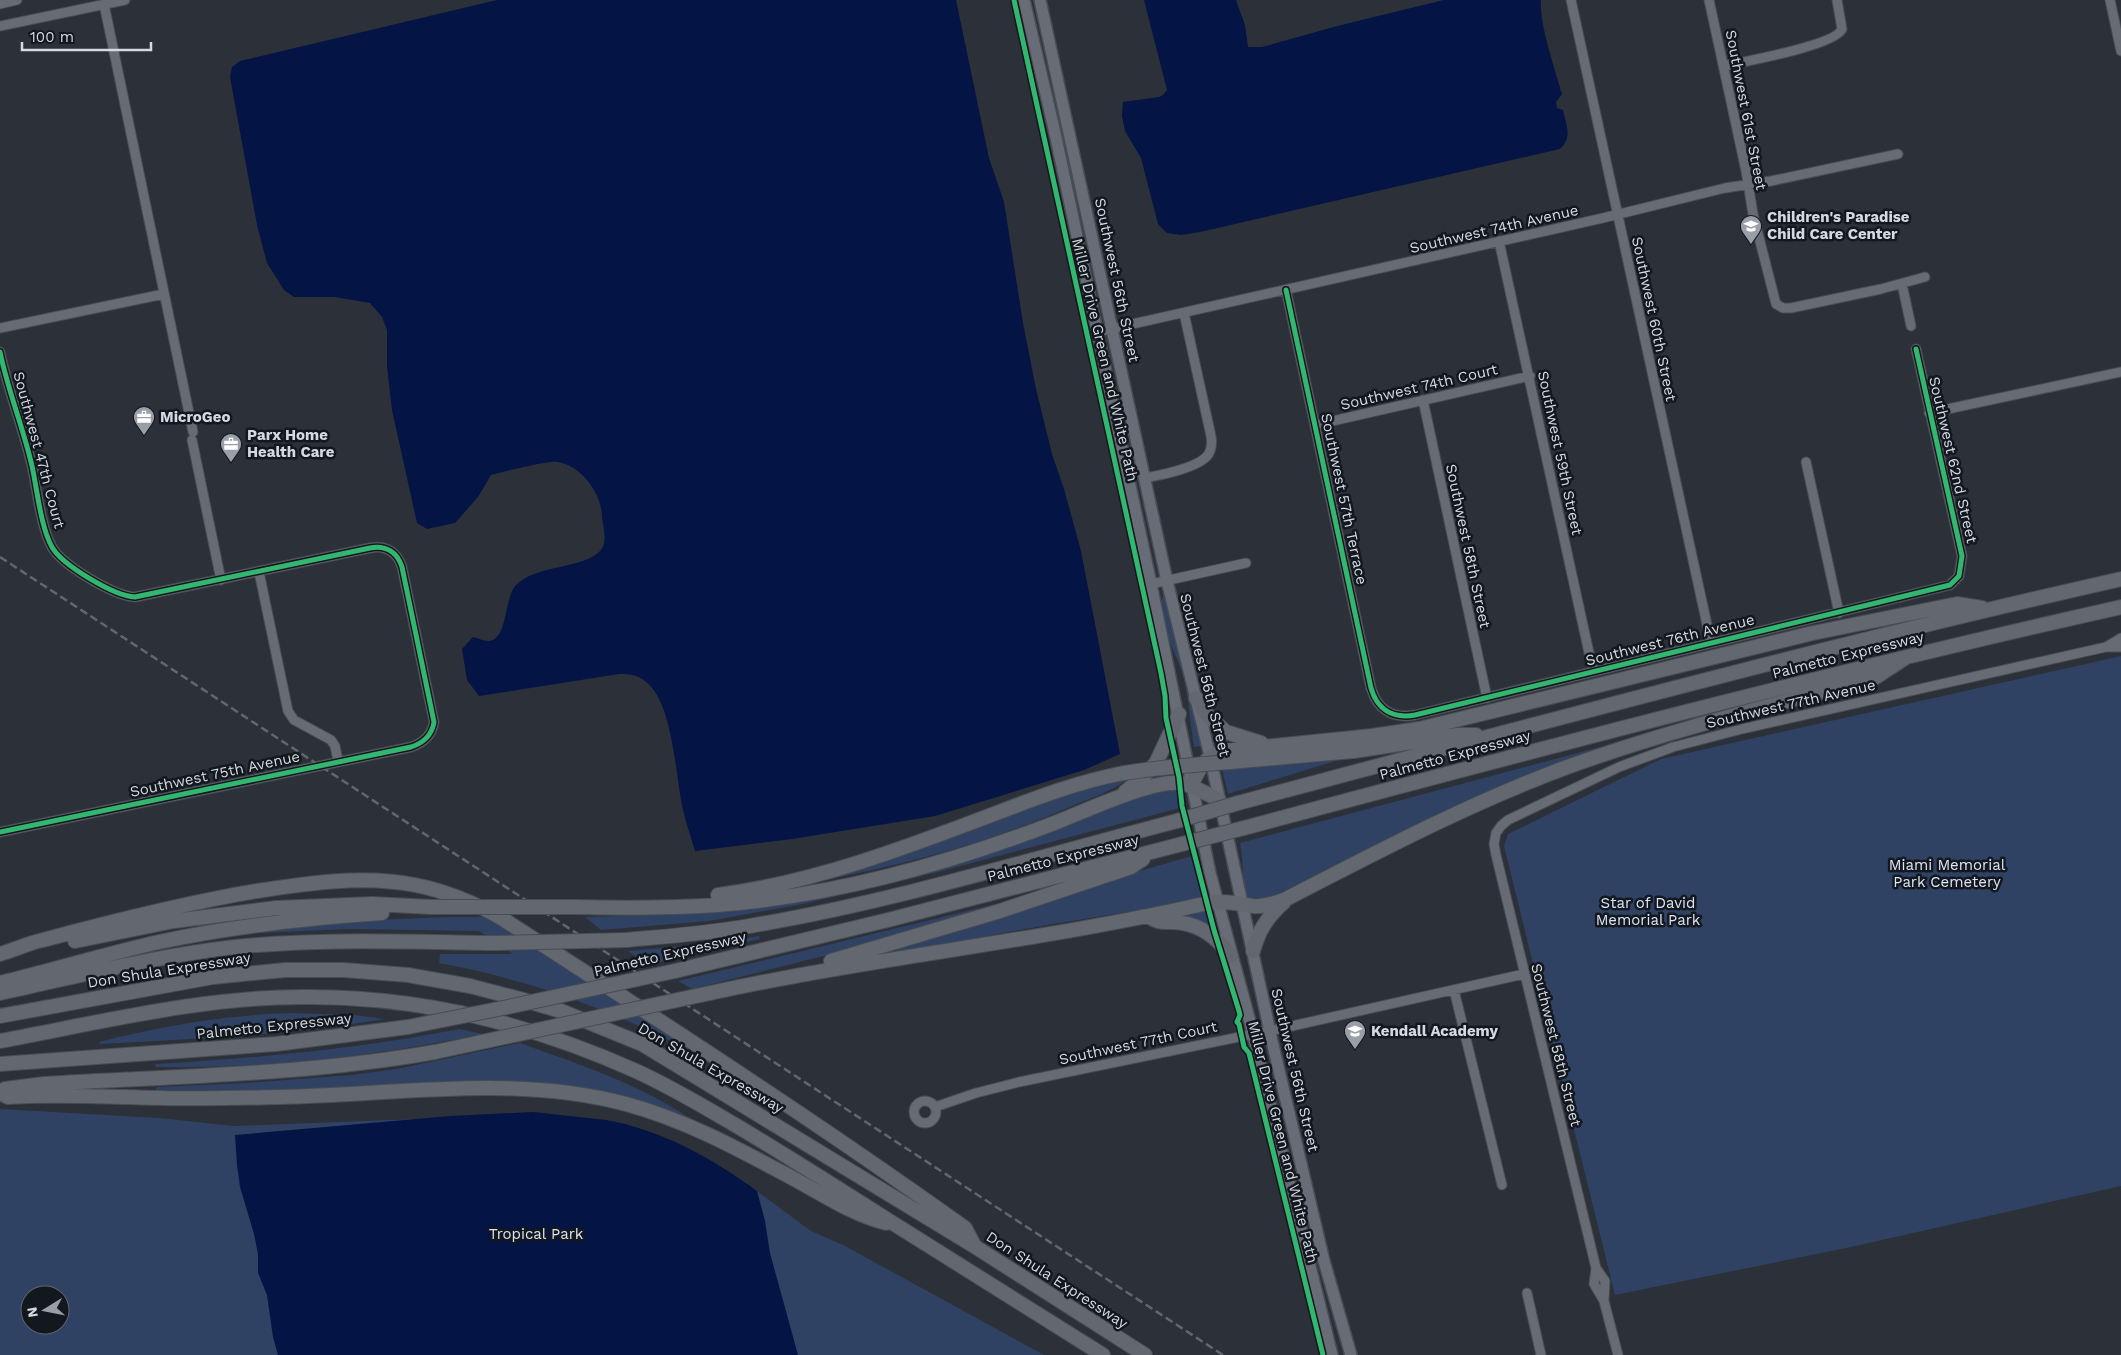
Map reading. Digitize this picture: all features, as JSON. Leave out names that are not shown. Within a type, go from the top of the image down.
[{"type":"highway","name":"Palmetto Expressway","points":[[0,992],[144,961],[237,947],[330,942],[497,943],[627,940],[722,930],[802,916],[901,894],[1779,661],[1988,609],[2121,579]]},
{"type":"highway","points":[[1191,786],[1201,765],[1210,756],[1222,751],[1372,736],[1426,728],[1753,646],[1846,626],[1958,604],[1988,609]]},
{"type":"highway","name":"Palmetto Expressway","points":[[0,1064],[276,1044],[408,1027],[508,1007],[888,920],[1483,764],[1905,658],[2121,607]]},
{"type":"highway","points":[[0,1091],[53,1083],[307,1070],[390,1060],[803,974],[966,948],[1216,902],[1262,906],[1286,900],[1447,818],[1533,781],[1652,739],[1876,677],[1905,658]]},
{"type":"highway","points":[[1196,698],[1208,716],[1226,732],[1267,746]]},
{"type":"highway","points":[[1115,800],[1142,778],[1156,763],[1179,714]]},
{"type":"highway","points":[[648,906],[676,900],[755,889],[825,873],[900,850],[1062,789],[1110,776],[1154,769],[1354,751],[1458,735],[1492,736]]},
{"type":"highway","points":[[4,953],[42,948],[138,927],[230,913],[341,905],[395,904],[415,907],[675,907],[752,900],[874,879],[968,854],[1150,787],[1180,783],[1191,786],[1219,800]]},
{"type":"highway","points":[[803,974],[829,962],[1000,911],[1131,867],[1156,851]]},
{"type":"highway","points":[[4,953],[40,940],[172,907],[289,886],[373,880],[414,884],[432,889],[476,905],[503,919],[781,1100],[853,1148],[965,1228],[974,1246]]},
{"type":"highway","points":[[1253,951],[1258,933],[1266,920],[1286,900]]},
{"type":"highway","points":[[0,983],[186,937],[276,922],[396,912],[415,907]]},
{"type":"highway","points":[[1148,916],[1159,923],[1174,922],[1194,926],[1213,936],[1231,956]]},
{"type":"highway","name":"Don Shula Expressway","points":[[0,1016],[195,980],[259,972],[324,970],[375,972],[438,979],[478,987],[561,1011],[642,1044],[974,1246],[1145,1355]]},
{"type":"highway","points":[[0,1040],[193,1005],[273,997],[325,997],[374,1000],[485,1017],[558,1039],[603,1056],[659,1082],[806,1167],[1103,1355]]},
{"type":"highway","points":[[0,1091],[8,1097],[113,1096],[208,1098],[338,1096],[497,1088],[565,1092],[628,1104],[681,1123],[752,1158],[864,1218],[899,1227]]},
{"type":"main road","name":"Southwest 56th Street","points":[[1024,0],[1055,133],[1152,584],[1179,714],[1191,786],[1216,902],[1252,1033],[1332,1355]]},
{"type":"main road","name":"Southwest 56th Street","points":[[1040,0],[1167,581],[1210,756],[1269,1030],[1324,1261],[1352,1355]]},
{"type":"main road","points":[[1129,482],[1145,478]]},
{"type":"street","points":[[0,4],[17,0]]},
{"type":"street","points":[[0,26],[125,0]]},
{"type":"street","name":"Southwest 60th Street","points":[[1571,0],[1710,643]]},
{"type":"street","name":"Southwest 61st Street","points":[[1709,0],[1753,214],[1776,304],[1783,308],[1791,308],[1902,284]]},
{"type":"street","points":[[1724,66],[1819,44],[1836,37],[1841,32],[1842,22],[1837,0]]},
{"type":"street","points":[[2110,0],[2121,51]]},
{"type":"street","points":[[104,4],[221,580],[259,572],[288,711],[294,720],[331,740],[335,746],[338,761]]},
{"type":"street","name":"Southwest 74th Avenue","points":[[1097,332],[1748,185],[1898,154]]},
{"type":"street","name":"Southwest 59th Street","points":[[1499,242],[1594,671]]},
{"type":"street","points":[[1911,326],[1902,284],[1925,277]]},
{"type":"street","name":"Southwest 57th Terrace","points":[[1286,290],[1371,688],[1377,702],[1384,710]]},
{"type":"street","points":[[0,328],[164,294]]},
{"type":"street","points":[[1145,478],[1185,468],[1200,461],[1208,455],[1212,444],[1184,313]]},
{"type":"street","name":"Southwest 62nd Street","points":[[1916,349],[1962,556],[1960,576]]},
{"type":"street","name":"Southwest 47th Court","points":[[0,352],[32,465],[47,536],[58,555],[110,590],[130,597],[221,580]]},
{"type":"street","points":[[1930,413],[2121,372]]},
{"type":"street","name":"Southwest 74th Court","points":[[1315,425],[1530,376]]},
{"type":"street","name":"Southwest 58th Street","points":[[1423,400],[1487,698]]},
{"type":"street","points":[[1806,462],[1838,612]]},
{"type":"street","name":"Southwest 75th Avenue","points":[[0,832],[411,747],[422,742],[430,734],[433,728],[433,717],[403,572],[397,557],[387,548],[370,548],[259,572]]},
{"type":"street","points":[[1152,584],[1246,563]]},
{"type":"street","name":"Southwest 76th Avenue","points":[[1384,710],[1397,715],[1410,716],[1946,587],[1960,576]]},
{"type":"street","name":"Southwest 77th Avenue","points":[[1498,829],[1513,817],[1619,767],[1691,741],[2106,646],[2121,638]]},
{"type":"street","name":"Southwest 77th Avenue","points":[[2106,646],[2121,648]]},
{"type":"street","name":"Southwest 58th Street","points":[[1498,829],[1494,839],[1495,850],[1596,1268],[1594,1284],[1604,1301],[1618,1355]]},
{"type":"street","name":"Southwest 77th Court","points":[[935,1107],[1010,1084],[1524,974]]},
{"type":"street","points":[[1454,990],[1502,1185]]},
{"type":"street","points":[[1526,1293],[1542,1355]]},
{"type":"green space","points":[[1164,594],[1202,746],[1194,747],[1183,675],[1163,623],[1161,603]]},
{"type":"green space","points":[[2121,656],[2121,1186],[1851,1247],[1615,1295],[1504,846],[1508,834],[1661,759]]},
{"type":"green space","points":[[1615,743],[1414,829],[1269,898],[1259,900],[1247,898],[1240,843]]},
{"type":"green space","points":[[1342,759],[1228,794],[1222,769]]},
{"type":"green space","points":[[1129,778],[1116,787],[1094,797],[1042,819],[981,841],[888,867],[825,880],[825,878],[1077,790]]},
{"type":"green space","points":[[1164,789],[1177,790],[1180,808],[938,872],[803,904],[709,921],[601,930],[585,917],[730,912],[734,908],[1042,835],[1147,793]]},
{"type":"green space","points":[[1192,856],[1204,899],[1053,924],[914,950],[897,952],[895,949],[984,922],[1108,880]]},
{"type":"green space","points":[[992,905],[993,909],[835,953],[701,987],[692,989],[678,981]]},
{"type":"green space","points":[[1207,909],[1212,930],[1181,917],[1181,915]]},
{"type":"green space","points":[[489,917],[747,1085],[669,1041],[605,1011],[551,991],[495,975],[439,963],[440,954],[513,954],[479,931],[349,929],[258,933],[258,931],[348,921]]},
{"type":"green space","points":[[759,936],[760,939],[647,965],[628,951],[704,944]]},
{"type":"green space","points":[[291,1013],[354,1015],[385,1019],[243,1036],[100,1044],[99,1042],[194,1022],[242,1016]]},
{"type":"green space","points":[[459,1029],[483,1034],[402,1049],[320,1060],[197,1067],[156,1067],[155,1064],[308,1052]]},
{"type":"green space","points":[[520,1043],[610,1076],[674,1108],[694,1121],[693,1123],[593,1091],[156,1090],[157,1087],[246,1083],[351,1075],[397,1069]]},
{"type":"green space","name":"Tropical Park","points":[[0,1109],[159,1118],[234,1126],[547,1114],[757,1191],[811,1231],[845,1246],[1044,1355],[0,1355]]},
{"type":"shaded area","points":[[497,0],[956,0],[989,158],[1004,202],[1023,323],[1036,389],[1052,454],[1081,551],[1120,754],[1084,770],[935,816],[792,839],[695,851],[683,810],[673,746],[665,713],[652,688],[641,678],[629,674],[619,674],[479,696],[467,680],[462,649],[473,637],[484,641],[495,639],[503,626],[510,598],[517,584],[537,573],[584,561],[601,550],[604,534],[599,499],[589,482],[575,469],[558,462],[545,463],[491,475],[478,497],[455,523],[427,529],[417,523],[392,410],[387,367],[387,330],[382,317],[370,303],[335,297],[294,297],[284,290],[267,263],[257,225],[230,77],[232,67],[240,61]]},
{"type":"shaded area","points":[[1144,0],[1236,0],[1245,25],[1248,47],[1262,47],[1341,25],[1444,0],[1541,0],[1542,21],[1562,94],[1556,102],[1557,108],[1563,110],[1568,131],[1566,140],[1560,149],[1200,232],[1181,235],[1167,233],[1158,224],[1141,158],[1125,131],[1122,116],[1123,102],[1159,97],[1167,90]]},
{"type":"shaded area","points":[[533,1112],[606,1120],[667,1138],[722,1167],[757,1191],[765,1221],[770,1253],[798,1355],[278,1355],[273,1337],[267,1295],[258,1273],[258,1254],[254,1234],[240,1187],[235,1135],[450,1116]]},
{"type":"railway","points":[[0,557],[1223,1355]]},
{"type":"cycle path","name":"Miller Drive Green and White Path","points":[[1014,0],[1161,673],[1166,718],[1179,777],[1182,806],[1214,930],[1239,1011],[1240,1015],[1237,1022],[1244,1047],[1249,1053],[1323,1355]]},
{"type":"cycle path","points":[[1286,290],[1371,688],[1381,707],[1393,714],[1407,716],[1950,585],[1959,576],[1962,556],[1916,349]]},
{"type":"cycle path","points":[[0,352],[32,466],[45,530],[52,547],[66,562],[102,585],[135,597],[370,548],[386,549],[397,557],[402,567],[434,722],[426,738],[411,747],[0,832]]},
{"type":"place","name":"Children's Paradise Child Care Center","points":[[1751,245]]},
{"type":"place","name":"MicroGeo","points":[[144,436]]},
{"type":"place","name":"Parx Home Health Care","points":[[231,463]]},
{"type":"place","name":"Kendall Academy","points":[[1355,1050]]},
{"type":"park label","name":"Miami Memorial Park Cemetery","points":[[1947,874]]},
{"type":"park label","name":"Star of David Memorial Park","points":[[1648,912]]}]
